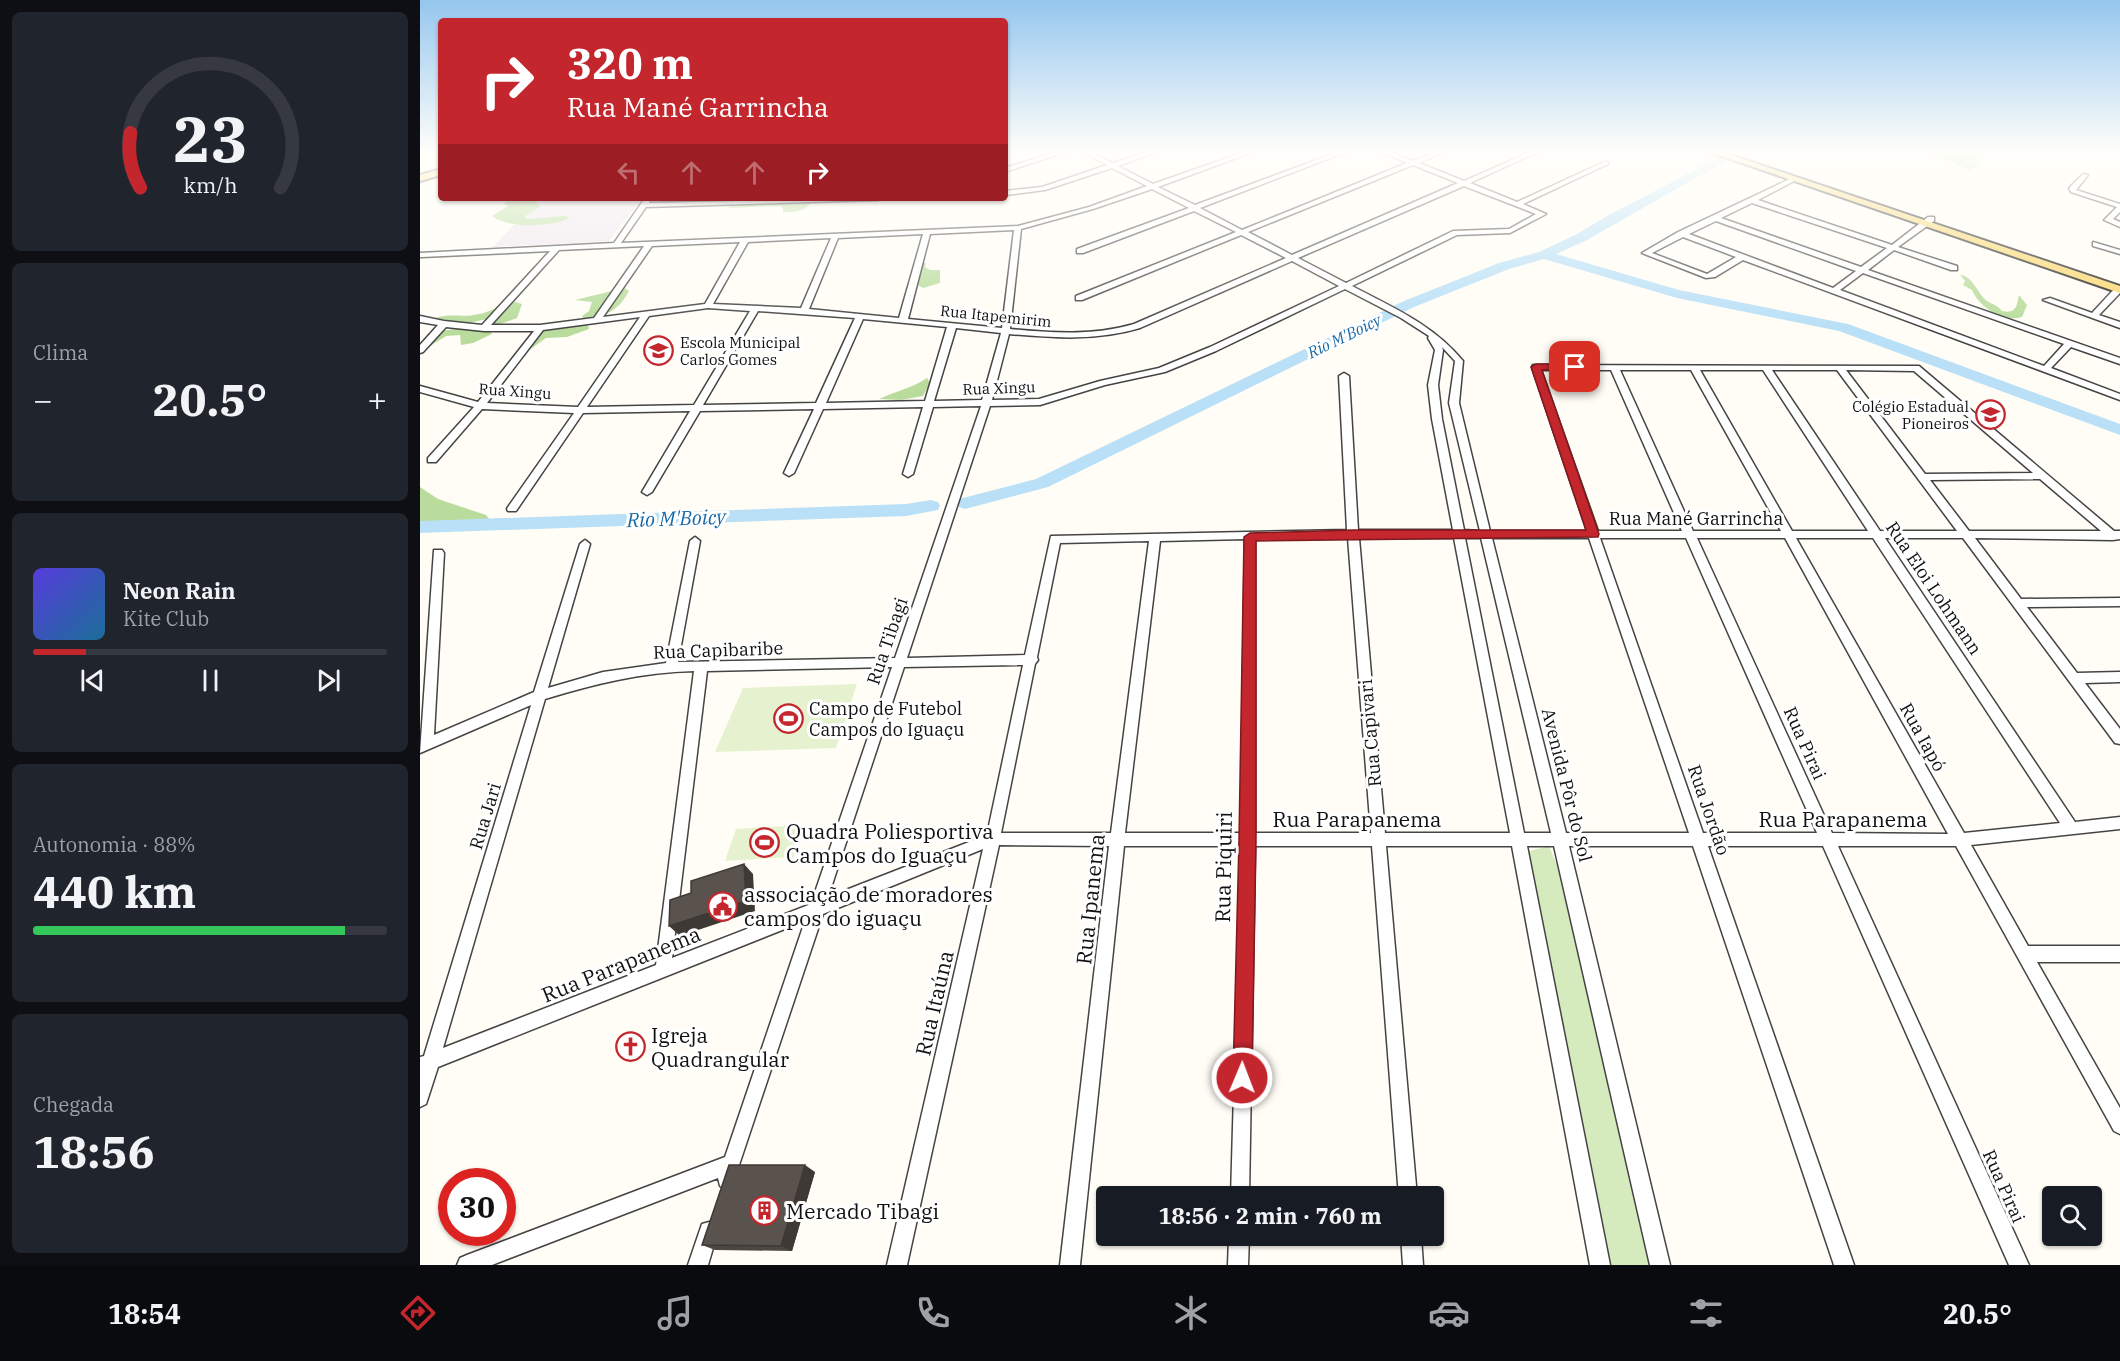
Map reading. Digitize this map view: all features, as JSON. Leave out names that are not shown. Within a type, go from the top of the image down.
[{"type":"main road","points":[[1894,211],[1928,222]]},
{"type":"main road","points":[[1897,211],[2120,288]]},
{"type":"street","points":[[616,244],[639,211]]},
{"type":"street","points":[[421,255],[616,244],[1018,228],[1080,211]]},
{"type":"street","points":[[1080,251],[1187,211]]},
{"type":"street","points":[[1201,211],[1404,316],[1439,339],[1459,361]]},
{"type":"street","points":[[1079,297],[1296,211]]},
{"type":"street","name":"Rua Itapemirim","points":[[420,319],[484,328],[540,328],[708,306],[804,311],[1061,336],[1116,332],[1137,326],[1399,211]]},
{"type":"street","name":"Rua Xingu","points":[[420,389],[480,406],[582,410],[1041,402],[1103,383],[1162,370],[1213,349],[1456,233],[1510,231],[1542,214],[1535,211]]},
{"type":"street","points":[[1728,211],[1646,253],[1706,276],[1712,275],[1742,257]]},
{"type":"street","points":[[1784,211],[1954,268]]},
{"type":"street","points":[[2116,211],[2108,220],[2117,224]]},
{"type":"street","points":[[1714,218],[2120,361]]},
{"type":"street","points":[[1834,291],[1928,222]]},
{"type":"street","name":"Rua Tibagi","points":[[721,1197],[898,663],[987,404],[1006,330],[1018,228]]},
{"type":"street","points":[[903,320],[927,233]]},
{"type":"street","points":[[1681,234],[2120,397]]},
{"type":"street","points":[[804,311],[835,237]]},
{"type":"street","points":[[708,306],[745,240]]},
{"type":"street","points":[[596,321],[650,243]]},
{"type":"street","points":[[2096,244],[2120,252]]},
{"type":"street","points":[[484,328],[556,249]]},
{"type":"street","points":[[2094,316],[2120,288]]},
{"type":"street","points":[[2047,300],[2120,325]]},
{"type":"street","points":[[647,492],[756,309]]},
{"type":"street","points":[[512,509],[646,315]]},
{"type":"street","points":[[789,473],[860,316]]},
{"type":"street","points":[[420,350],[444,324]]},
{"type":"street","points":[[908,474],[952,326]]},
{"type":"street","points":[[432,460],[480,406],[540,328]]},
{"type":"street","points":[[1423,328],[1439,350],[1433,385],[1437,419],[1600,1265]]},
{"type":"street","points":[[2045,369],[2070,343]]},
{"type":"street","points":[[1438,363],[1459,361]]},
{"type":"street","name":"Avenida Pôr do Sol","points":[[1459,361],[1458,377],[1454,387],[1454,403],[1660,1265]]},
{"type":"street","name":"Rua Jordão","points":[[1614,367],[1536,367],[1844,1265]]},
{"type":"street","points":[[1614,367],[1916,368],[2117,537]]},
{"type":"street","name":"Rua Pirai","points":[[1614,367],[2019,1265]]},
{"type":"street","name":"Rua Iapó","points":[[1694,368],[2120,1125]]},
{"type":"street","name":"Rua Eloi Lohmann","points":[[1766,368],[2071,828]]},
{"type":"street","points":[[1840,368],[2120,739]]},
{"type":"street","name":"Rua Capivari","points":[[1344,376],[1353,534],[1407,1186]]},
{"type":"street","points":[[1433,385],[1454,387]]},
{"type":"street","points":[[1923,477],[2043,476]]},
{"type":"street","name":"Rua Mané Garrincha","points":[[1055,539],[1353,534],[2117,537]]},
{"type":"street","name":"Rua Piquiri","points":[[1240,1186],[1248,840],[1250,537]]},
{"type":"street","name":"Rua Ipanema","points":[[1070,1265],[1117,840],[1155,538]]},
{"type":"street","name":"Rua Itaúna","points":[[897,1265],[1032,660],[1055,539]]},
{"type":"street","points":[[671,667],[695,541]]},
{"type":"street","name":"Rua Jari","points":[[420,1098],[426,1064],[541,695],[585,544]]},
{"type":"street","points":[[423,745],[438,554]]},
{"type":"street","points":[[2018,603],[2120,602]]},
{"type":"street","name":"Rua Capibaribe","points":[[423,745],[541,695],[603,677],[671,667],[1032,660]]},
{"type":"street","points":[[663,971],[702,666]]},
{"type":"street","points":[[2074,678],[2120,677]]},
{"type":"street","name":"Rua Parapanema","points":[[426,1064],[993,839],[1960,840],[2120,823]]},
{"type":"street","points":[[2024,954],[2120,954]]},
{"type":"street","points":[[467,1265],[732,1163]]},
{"type":"street","points":[[698,1265],[713,1220]]},
{"type":"street","points":[[1238,1265],[1239,1246]]},
{"type":"street","points":[[1412,1246],[1413,1265]]},
{"type":"shaded area","points":[[527,211],[632,211],[609,241],[493,247]]},
{"type":"green space","points":[[500,211],[533,211],[525,216],[527,219],[565,216],[570,218],[541,225],[519,225],[492,216]]},
{"type":"green space","points":[[918,263],[926,263],[925,267],[930,270],[940,270],[940,283],[923,288],[918,285],[915,267]]},
{"type":"green space","points":[[1960,275],[1968,278],[1987,301],[2002,311],[2014,310],[2019,295],[2027,305],[2022,317],[2007,318],[1986,308],[1972,290],[1963,285],[1965,281]]},
{"type":"green space","points":[[624,288],[629,291],[611,312],[584,320],[582,316],[589,311],[592,302],[575,300]]},
{"type":"green space","points":[[515,302],[522,304],[517,318],[497,325],[487,319],[464,324],[436,318],[479,314]]},
{"type":"green space","points":[[588,325],[589,329],[567,337],[546,338],[522,355],[533,335],[554,328]]},
{"type":"green space","points":[[462,328],[489,330],[492,334],[473,343],[461,345],[460,335],[446,336],[430,346],[427,342],[441,331]]},
{"type":"green space","points":[[927,378],[930,383],[923,396],[901,400],[879,399],[916,384]]},
{"type":"green space","points":[[420,487],[438,499],[486,515],[491,521],[481,529],[420,532]]},
{"type":"green space","name":"Campo de Futebol Campos do Iguaçu","points":[[857,684],[836,748],[715,752],[743,688]]},
{"type":"green space","name":"Quadra Poliesportiva Campos do Iguaçu","points":[[803,825],[794,857],[725,861],[736,829]]},
{"type":"green space","points":[[1549,846],[1565,885],[1657,1265],[1607,1265],[1526,852]]},
{"type":"building","points":[[744,864],[746,901],[669,926],[670,900],[691,893],[691,881]]},
{"type":"building","name":"Mercado Tibagi","points":[[729,1165],[805,1165],[781,1246],[702,1245]]},
{"type":"waterway","name":"Rio M'Boicy","points":[[1544,255],[1582,237],[1626,211]]},
{"type":"waterway","name":"Rio M'Boicy","points":[[965,503],[1042,483],[1409,304],[1504,266],[1544,255]]},
{"type":"waterway","points":[[1544,255],[1677,294],[1843,327],[2120,430]]},
{"type":"waterway","name":"Rio M'Boicy","points":[[420,527],[906,510],[931,506]]},
{"type":"place","name":"Escola Municipal Carlos Gomes","points":[[659,351]]},
{"type":"place","name":"Colégio Estadual Pioneiros","points":[[1990,415]]},
{"type":"place","name":"Campo de Futebol Campos do Iguaçu","points":[[788,718]]},
{"type":"place","name":"Quadra Poliesportiva Campos do Iguaçu","points":[[765,843]]},
{"type":"place","name":"associação de moradores campos do iguaçu","points":[[723,906]]},
{"type":"place","name":"Igreja Quadrangular","points":[[630,1047]]},
{"type":"place","name":"Mercado Tibagi","points":[[765,1211]]},
{"type":"route","points":[[1242,1078],[1248,840],[1250,537],[1353,534],[1593,534],[1536,367],[1575,367]]}]
